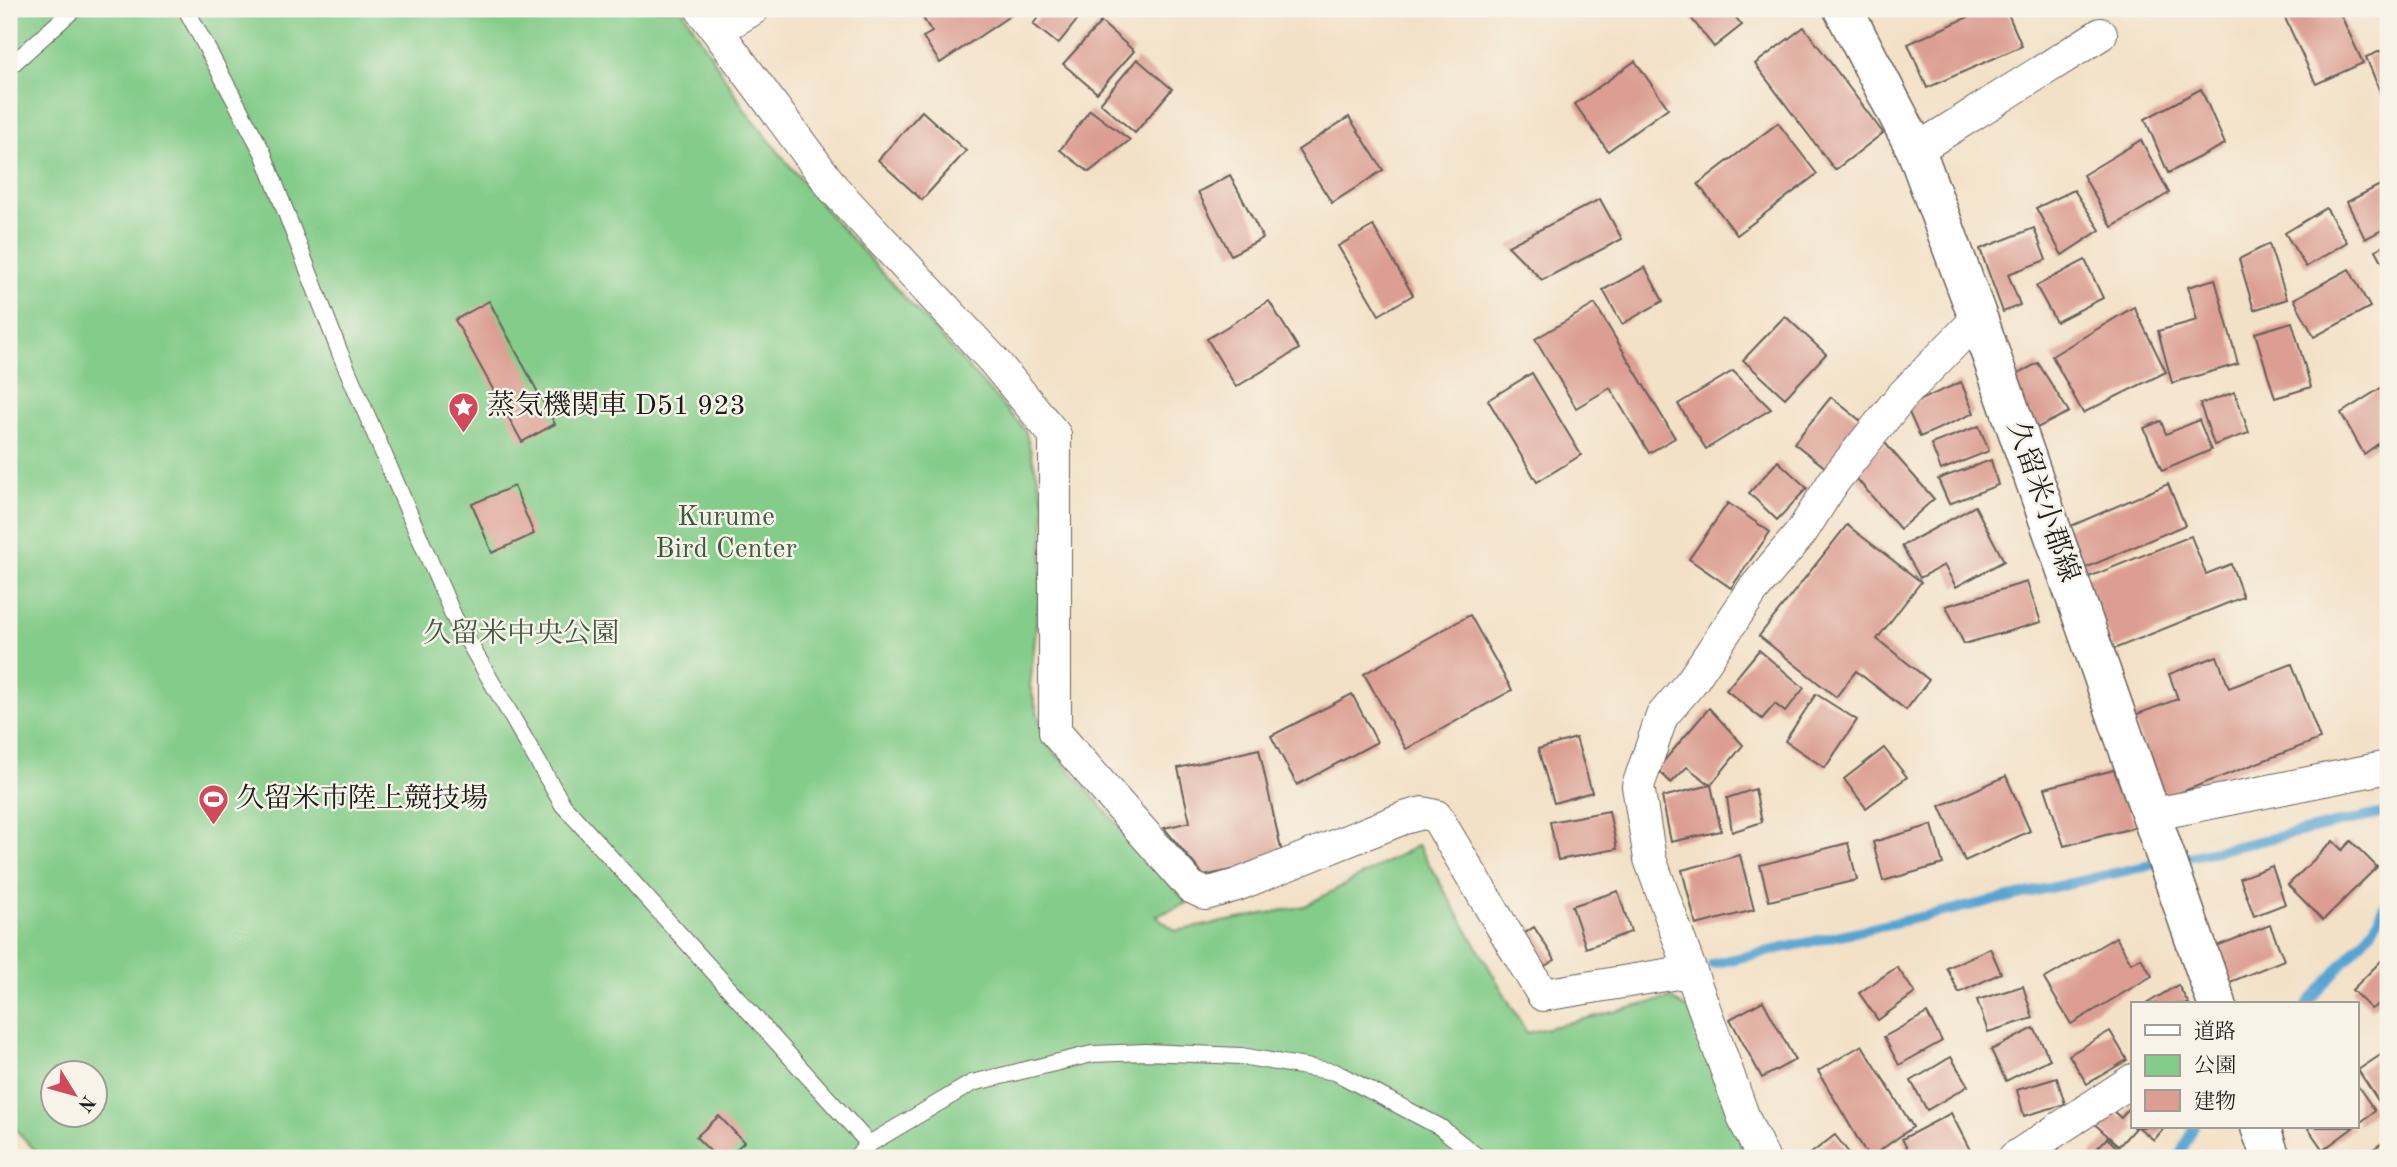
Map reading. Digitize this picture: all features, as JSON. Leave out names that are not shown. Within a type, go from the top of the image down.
[{"type":"main road","name":"久留米小郡線","points":[[1843,9],[1916,150],[1978,318],[2216,1002]]},
{"type":"main road","points":[[2260,1128],[2272,1158]]},
{"type":"street","points":[[753,9],[709,19],[834,190],[993,360],[1055,436],[1055,733],[1191,887],[1206,894],[1237,885],[1404,818],[1423,813],[1436,816],[1543,995],[1690,971]]},
{"type":"street","points":[[1916,150],[2101,34]]},
{"type":"street","points":[[1763,1158],[1745,1121],[1650,859],[1638,786],[1662,716],[1692,681],[1753,590],[1801,533],[1834,481],[1901,397],[1978,318]]},
{"type":"street","points":[[2150,815],[2388,766]]},
{"type":"street","points":[[2014,1158],[2131,1081]]},
{"type":"lane","points":[[9,67],[74,9]]},
{"type":"lane","points":[[186,9],[263,153],[340,353],[454,617],[563,805],[869,1144]]},
{"type":"lane","points":[[855,1158],[869,1144],[972,1083],[1092,1054],[1146,1052],[1241,1056],[1335,1072],[1440,1127],[1479,1158]]},
{"type":"green space","name":"久留米中央公園","points":[[9,9],[682,9],[747,113],[828,213],[1025,430],[1045,504],[1040,591],[1030,686],[1046,743],[1187,903],[1156,916],[1176,931],[1305,906],[1418,845],[1527,1033],[1670,998],[1692,1012],[1753,1158],[42,1158],[9,1122]]},
{"type":"building","points":[[917,9],[1011,9],[1014,13],[940,63],[923,37],[932,32]]},
{"type":"building","points":[[1045,9],[1086,9],[1058,44],[1033,24]]},
{"type":"building","points":[[1684,9],[1729,9],[1742,25],[1714,47]]},
{"type":"building","points":[[1986,9],[2006,9],[2022,46],[1927,88],[1908,44]]},
{"type":"building","points":[[2298,9],[2338,9],[2363,63],[2316,84],[2284,16]]},
{"type":"building","points":[[1101,22],[1134,51],[1097,93],[1063,64]]},
{"type":"building","points":[[1804,27],[1883,133],[1835,170],[1755,64]]},
{"type":"building","points":[[2388,48],[2388,111],[2366,57]]},
{"type":"building","points":[[1137,59],[1172,89],[1135,133],[1100,103]]},
{"type":"building","points":[[1635,61],[1668,108],[1608,151],[1575,104]]},
{"type":"building","points":[[2201,89],[2225,144],[2168,173],[2145,119]]},
{"type":"building","points":[[1090,110],[1130,140],[1089,172],[1060,150]]},
{"type":"building","points":[[922,111],[966,151],[922,200],[878,160]]},
{"type":"building","points":[[1349,117],[1383,170],[1332,203],[1298,150]]},
{"type":"building","points":[[1778,123],[1817,174],[1737,235],[1698,184]]},
{"type":"building","points":[[2141,140],[2169,193],[2112,227],[2083,175]]},
{"type":"building","points":[[1230,175],[1263,238],[1231,255],[1198,192]]},
{"type":"building","points":[[2388,181],[2388,227],[2365,239],[2347,202]]},
{"type":"building","points":[[2074,190],[2100,230],[2062,255],[2036,208]]},
{"type":"building","points":[[1600,199],[1622,239],[1542,280],[1508,246]]},
{"type":"building","points":[[2326,208],[2347,242],[2306,267],[2285,233]]},
{"type":"building","points":[[1373,226],[1413,295],[1379,315],[1338,246]]},
{"type":"building","points":[[2034,228],[2046,260],[2008,274],[2020,305],[2003,312],[1980,249]]},
{"type":"building","points":[[2388,242],[2388,272],[2376,250]]},
{"type":"building","points":[[2269,244],[2287,299],[2254,310],[2239,259]]},
{"type":"building","points":[[2085,260],[2103,298],[2056,322],[2036,286]]},
{"type":"building","points":[[1645,267],[1663,301],[1622,324],[1603,290]]},
{"type":"building","points":[[2349,269],[2370,307],[2314,337],[2294,299]]},
{"type":"building","points":[[2215,279],[2238,364],[2172,383],[2158,331],[2197,320],[2188,287]]},
{"type":"building","points":[[489,301],[555,424],[522,442],[455,320]]},
{"type":"building","points":[[1269,301],[1299,349],[1236,387],[1207,339]]},
{"type":"building","points":[[1595,304],[1675,438],[1649,453],[1610,388],[1576,408],[1535,339]]},
{"type":"building","points":[[2134,307],[2166,372],[2083,413],[2052,356]]},
{"type":"building","points":[[1785,316],[1826,354],[1785,398],[1743,360]]},
{"type":"building","points":[[2292,322],[2311,387],[2275,398],[2255,333]]},
{"type":"building","points":[[2038,363],[2069,412],[2037,428],[2009,378]]},
{"type":"building","points":[[1733,371],[1771,409],[1706,449],[1678,404]]},
{"type":"building","points":[[1532,373],[1581,455],[1537,482],[1488,400]]},
{"type":"building","points":[[1961,382],[1974,413],[1920,437],[1906,406]]},
{"type":"building","points":[[2381,388],[2388,401],[2388,437],[2364,454],[2341,413]]},
{"type":"building","points":[[2235,392],[2249,433],[2214,445],[2200,404]]},
{"type":"building","points":[[1831,397],[1862,422],[1826,468],[1794,443]]},
{"type":"building","points":[[2199,420],[2211,450],[2162,471],[2144,428],[2161,421],[2166,434]]},
{"type":"building","points":[[1979,426],[1989,451],[1941,470],[1931,444]]},
{"type":"building","points":[[1885,443],[1934,499],[1900,529],[1851,472]]},
{"type":"building","points":[[1991,460],[1998,485],[1949,504],[1938,479]]},
{"type":"building","points":[[1778,461],[1807,488],[1777,520],[1749,493]]},
{"type":"building","points":[[2168,484],[2185,525],[2081,570],[2064,529]]},
{"type":"building","points":[[514,486],[534,534],[492,553],[472,504]]},
{"type":"building","points":[[1728,503],[1770,532],[1731,588],[1689,559]]},
{"type":"building","points":[[1975,506],[2004,561],[1956,587],[1944,565],[1920,578],[1902,546]]},
{"type":"building","points":[[1847,525],[1921,582],[1877,639],[1929,680],[1906,710],[1856,671],[1836,697],[1759,636]]},
{"type":"building","points":[[2191,536],[2206,574],[2231,564],[2243,597],[2114,649],[2086,578]]},
{"type":"building","points":[[2027,582],[2041,622],[1964,644],[1946,606]]},
{"type":"building","points":[[1470,615],[1512,690],[1406,749],[1364,674]]},
{"type":"building","points":[[1759,650],[1804,688],[1785,712],[1775,704],[1762,719],[1726,690]]},
{"type":"building","points":[[2217,656],[2229,688],[2292,664],[2320,739],[2163,799],[2132,716],[2178,699],[2169,674]]},
{"type":"building","points":[[1352,694],[1377,742],[1297,785],[1271,736]]},
{"type":"building","points":[[1816,694],[1857,720],[1825,768],[1785,741]]},
{"type":"building","points":[[1709,708],[1743,745],[1711,785],[1687,767],[1671,783],[1657,769]]},
{"type":"building","points":[[1576,738],[1592,792],[1554,803],[1538,749]]},
{"type":"building","points":[[1884,748],[1907,777],[1866,808],[1844,779]]},
{"type":"building","points":[[1259,749],[1283,858],[1204,876],[1164,828],[1190,822],[1178,768]]},
{"type":"building","points":[[2114,770],[2136,827],[2064,846],[2045,788]]},
{"type":"building","points":[[2006,776],[2030,831],[1965,861],[1940,806]]},
{"type":"building","points":[[1711,785],[1721,831],[1671,842],[1662,797]]},
{"type":"building","points":[[1755,789],[1762,822],[1732,832],[1727,798]]},
{"type":"building","points":[[1609,811],[1617,849],[1558,860],[1550,822]]},
{"type":"building","points":[[1932,825],[1943,864],[1883,881],[1873,842]]},
{"type":"building","points":[[2333,841],[2342,850],[2351,841],[2377,867],[2323,920],[2288,885]]},
{"type":"building","points":[[1848,843],[1857,880],[1769,901],[1760,865]]},
{"type":"building","points":[[1740,855],[1754,910],[1696,925],[1682,870]]},
{"type":"building","points":[[2272,866],[2285,904],[2254,916],[2240,878]]},
{"type":"building","points":[[1618,891],[1631,932],[1586,948],[1572,906]]},
{"type":"building","points":[[2270,925],[2284,960],[2223,985],[2209,949]]},
{"type":"building","points":[[1534,927],[1555,960],[1538,970],[1518,938]]},
{"type":"building","points":[[2116,937],[2131,963],[2141,958],[2152,976],[2071,1024],[2044,979]]},
{"type":"building","points":[[1990,948],[2001,973],[1959,993],[1947,968]]},
{"type":"building","points":[[2388,954],[2388,998],[2371,1009],[2352,990]]},
{"type":"building","points":[[1897,967],[1915,993],[1878,1020],[1859,993]]},
{"type":"building","points":[[2178,985],[2188,1002],[2149,1002]]},
{"type":"building","points":[[2023,986],[2033,1018],[1988,1032],[1977,1000]]},
{"type":"building","points":[[1763,1001],[1795,1060],[1762,1078],[1730,1019]]},
{"type":"building","points":[[1927,1013],[1942,1041],[1899,1065],[1884,1037]]},
{"type":"building","points":[[2034,1028],[2050,1059],[2006,1081],[1991,1050]]},
{"type":"building","points":[[2110,1031],[2127,1060],[2087,1084],[2069,1055]]},
{"type":"building","points":[[1862,1045],[1913,1127],[1869,1158],[1818,1071]]},
{"type":"building","points":[[2388,1050],[2388,1109],[2385,1111],[2358,1070]]},
{"type":"building","points":[[1951,1057],[1968,1086],[1927,1110],[1911,1081]]},
{"type":"building","points":[[2057,1078],[2065,1104],[2024,1116],[2017,1090]]},
{"type":"building","points":[[2358,1086],[2375,1111],[2358,1124]]},
{"type":"building","points":[[2103,1102],[2121,1118],[2131,1106],[2131,1128],[2135,1128],[2119,1146],[2089,1119]]},
{"type":"building","points":[[1951,1113],[1970,1150],[1954,1158],[1912,1158],[1902,1139]]},
{"type":"building","points":[[719,1116],[744,1142],[727,1158],[717,1158],[696,1137]]},
{"type":"building","points":[[2139,1128],[2164,1128],[2154,1140]]},
{"type":"building","points":[[2308,1128],[2353,1128],[2323,1150]]},
{"type":"building","points":[[1835,1135],[1853,1158],[1805,1158]]},
{"type":"building","points":[[2107,1138],[2128,1158],[2088,1158]]},
{"type":"building","points":[[2050,1139],[2066,1158],[2030,1158]]},
{"type":"building","points":[[2388,1139],[2388,1158],[2360,1158]]},
{"type":"waterway","points":[[2175,860],[2388,812]]},
{"type":"waterway","points":[[1712,964],[2160,863]]},
{"type":"waterway","points":[[2309,1002],[2373,929],[2388,900]]},
{"type":"waterway","points":[[2178,1158],[2193,1128]]},
{"type":"place","name":"蒸気機関車 D51 923","points":[[464,434]]},
{"type":"place","name":"久留米市陸上競技場","points":[[213,827]]},
{"type":"park label","name":"Kurume Bird Center","points":[[726,534]]}]
